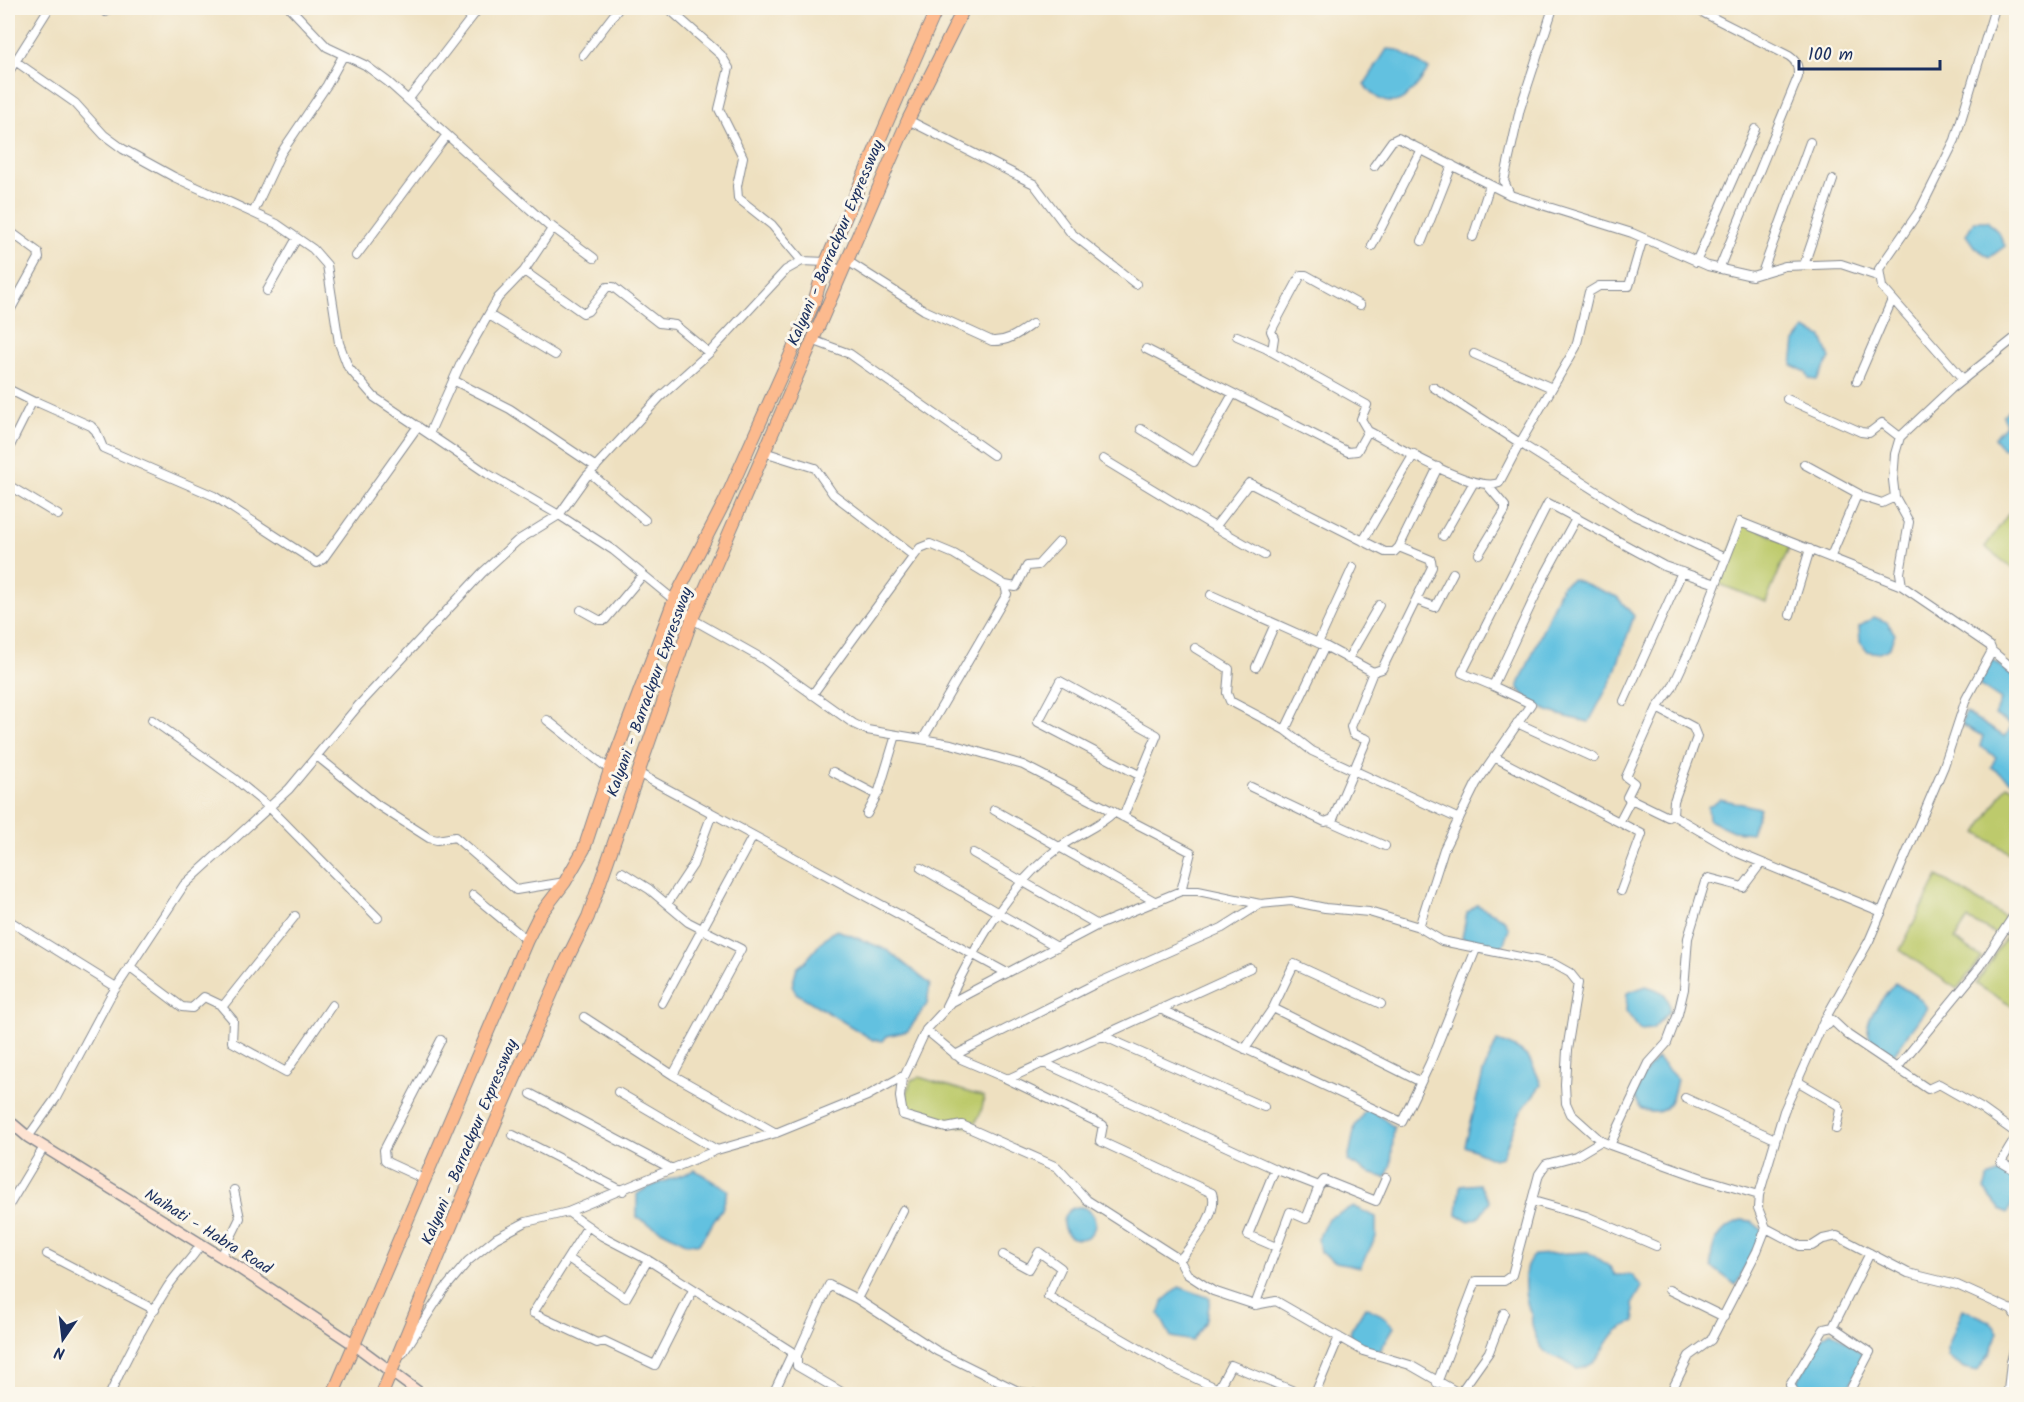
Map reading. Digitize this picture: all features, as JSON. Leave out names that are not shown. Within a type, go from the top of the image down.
[{"type":"highway","points":[[333,1395],[527,940],[539,916],[565,882],[584,849],[610,770],[674,600],[725,501],[805,323],[826,262],[937,8]]},
{"type":"highway","name":"Kalyani - Barrackpur Expressway","points":[[382,1395],[463,1197],[564,964],[588,917],[692,619],[908,120],[964,8]]},
{"type":"main road","name":"Naihati - Habra Road","points":[[8,1120],[28,1137],[201,1244],[355,1345],[390,1374],[422,1395]]},
{"type":"street","points":[[8,73],[49,8]]},
{"type":"street","points":[[98,8],[106,12]]},
{"type":"street","points":[[290,8],[312,34],[342,56],[377,72],[446,136],[551,226],[594,258]]},
{"type":"street","points":[[408,100],[479,8]]},
{"type":"street","points":[[583,55],[619,8]]},
{"type":"street","points":[[668,8],[721,55],[729,68],[719,110],[743,157],[737,186],[738,198],[772,225],[802,261]]},
{"type":"street","points":[[1510,195],[1504,181],[1515,130],[1553,8]]},
{"type":"street","points":[[1694,8],[1789,56],[1796,61],[1798,68],[1798,77],[1719,269]]},
{"type":"street","points":[[1963,379],[1882,287],[1879,269],[1920,210],[1955,140],[1995,8]]},
{"type":"street","points":[[8,56],[75,103],[104,135],[123,149],[165,173],[277,224],[313,249],[327,265],[339,343],[348,367],[374,397],[488,474],[559,515],[613,550],[674,600],[692,619],[763,659],[854,724],[867,730],[924,737],[1023,765],[1191,852],[1181,891]]},
{"type":"street","points":[[253,213],[280,153],[327,86],[342,56]]},
{"type":"street","points":[[908,120],[1034,184],[1071,233],[1136,284]]},
{"type":"street","points":[[1696,262],[1755,129]]},
{"type":"street","points":[[356,256],[446,136]]},
{"type":"street","points":[[1374,166],[1395,139],[1420,149],[1510,195],[1643,238],[1696,262],[1719,269],[1752,276],[1785,266],[1841,264],[1880,277]]},
{"type":"street","points":[[1762,273],[1810,142]]},
{"type":"street","points":[[1372,246],[1420,149]]},
{"type":"street","points":[[1422,241],[1452,165]]},
{"type":"street","points":[[1804,265],[1833,180]]},
{"type":"street","points":[[1473,237],[1490,185]]},
{"type":"street","points":[[429,434],[453,380],[501,293],[524,271],[552,234],[551,226]]},
{"type":"street","points":[[8,230],[38,252],[39,258],[8,314]]},
{"type":"street","points":[[267,291],[297,238]]},
{"type":"street","points":[[1237,336],[1272,351],[1367,405],[1361,419],[1368,431],[1438,468],[1488,486],[1498,483],[1576,346],[1590,292],[1599,286],[1629,286],[1643,238]]},
{"type":"street","points":[[28,1137],[56,1098],[116,987],[184,885],[290,789],[379,683],[482,573],[518,541],[559,515],[593,470],[660,397],[709,353],[786,270],[802,261],[826,262],[844,266],[924,310],[992,341],[1002,342],[1032,324]]},
{"type":"street","points":[[524,271],[583,313],[588,311],[607,287],[613,287],[659,322],[675,325],[709,353]]},
{"type":"street","points":[[1272,351],[1274,338],[1271,331],[1301,275],[1306,275],[1360,305]]},
{"type":"street","points":[[1857,381],[1892,300]]},
{"type":"street","points":[[489,315],[555,355]]},
{"type":"street","points":[[1902,586],[1900,573],[1909,522],[1895,496],[1893,480],[1895,454],[1900,437],[1963,379],[2016,337]]},
{"type":"street","points":[[812,340],[850,354],[993,455]]},
{"type":"street","points":[[1146,349],[1348,452],[1357,451],[1368,431]]},
{"type":"street","points":[[1474,354],[1552,388]]},
{"type":"street","points":[[453,380],[510,409],[593,470],[645,520]]},
{"type":"street","points":[[1434,387],[1635,516],[1725,558]]},
{"type":"street","points":[[8,389],[91,426],[103,448],[214,496],[317,563],[323,559],[418,426]]},
{"type":"street","points":[[1141,429],[1194,462],[1233,394]]},
{"type":"street","points":[[1786,399],[1861,432],[1869,433],[1882,423],[1900,437]]},
{"type":"street","points":[[8,450],[34,402]]},
{"type":"street","points":[[764,452],[815,468],[833,494],[914,556]]},
{"type":"street","points":[[1363,541],[1414,454]]},
{"type":"street","points":[[1103,459],[1264,555]]},
{"type":"street","points":[[1804,464],[1858,494],[1882,503],[1895,496]]},
{"type":"street","points":[[1215,527],[1249,483],[1389,553],[1398,547],[1438,468]]},
{"type":"street","points":[[1443,536],[1474,482]]},
{"type":"street","points":[[8,485],[58,515]]},
{"type":"street","points":[[1479,554],[1506,511],[1505,506],[1488,486]]},
{"type":"street","points":[[1831,556],[1858,494]]},
{"type":"street","points":[[1419,927],[1444,849],[1476,784],[1531,704],[1462,673],[1548,503],[1664,566],[1716,584]]},
{"type":"street","points":[[1493,686],[1546,573],[1576,518]]},
{"type":"street","points":[[1673,814],[1668,817],[1627,797],[1634,783],[1626,777],[1657,708],[1672,688],[1740,522],[1831,556],[1902,586],[1988,642],[1992,651],[2016,671]]},
{"type":"street","points":[[812,695],[920,548],[930,544],[954,554],[1005,585],[1016,587],[1027,566],[1038,565],[1059,542]]},
{"type":"street","points":[[1211,595],[1321,644],[1373,672],[1383,669],[1432,563],[1431,560],[1398,547]]},
{"type":"street","points":[[1790,615],[1810,549]]},
{"type":"street","points":[[1285,730],[1353,567]]},
{"type":"street","points":[[1624,701],[1682,572]]},
{"type":"street","points":[[1416,600],[1436,607],[1454,573]]},
{"type":"street","points":[[581,610],[599,620],[605,620],[642,576]]},
{"type":"street","points":[[924,737],[1007,594],[1005,585]]},
{"type":"street","points":[[1348,658],[1379,605]]},
{"type":"street","points":[[1256,667],[1275,624]]},
{"type":"street","points":[[1195,648],[1229,669],[1227,693],[1230,701],[1285,730],[1312,751],[1459,819]]},
{"type":"street","points":[[1992,651],[1966,699],[1944,766],[1869,941],[1821,1027],[1797,1081],[1775,1139],[1759,1195],[1758,1208],[1766,1228],[1800,1246],[1812,1246],[1823,1239],[1837,1236],[1908,1274],[1957,1285],[2012,1310],[2016,1317]]},
{"type":"street","points":[[1329,821],[1333,819],[1367,739],[1353,734],[1351,727],[1373,672]]},
{"type":"street","points":[[1123,817],[1157,735],[1060,681],[1038,722],[1139,775]]},
{"type":"street","points":[[1657,708],[1693,727],[1697,737],[1674,801],[1673,814]]},
{"type":"street","points":[[152,720],[235,779],[269,807],[378,918]]},
{"type":"street","points":[[547,720],[610,770]]},
{"type":"street","points":[[1517,723],[1594,758]]},
{"type":"street","points":[[867,814],[877,795],[896,735]]},
{"type":"street","points":[[317,756],[376,804],[429,838],[437,840],[455,837],[516,890],[565,882]]},
{"type":"street","points":[[1494,757],[1642,834],[1621,891]]},
{"type":"street","points":[[833,772],[877,795]]},
{"type":"street","points":[[638,773],[1007,973]]},
{"type":"street","points":[[1251,787],[1324,822],[1329,821],[1385,846]]},
{"type":"street","points":[[1619,822],[1631,799]]},
{"type":"street","points":[[994,810],[1156,902]]},
{"type":"street","points":[[1114,812],[1097,827],[1061,846],[1022,882],[997,913],[972,953],[945,1007],[927,1030],[902,1078],[900,1097],[903,1115],[946,1128],[962,1125],[1057,1167],[1087,1200],[1179,1259],[1187,1274],[1213,1291],[1255,1305],[1276,1301],[1363,1351],[1410,1365],[1459,1394],[1489,1352],[1504,1313]]},
{"type":"street","points":[[667,904],[693,865],[712,814]]},
{"type":"street","points":[[1673,814],[1738,853],[1881,912]]},
{"type":"street","points":[[662,1003],[753,836]]},
{"type":"street","points":[[974,853],[1098,926]]},
{"type":"street","points":[[1610,1145],[1649,1063],[1667,1043],[1678,1014],[1684,989],[1688,938],[1705,882],[1714,877],[1743,887],[1761,863]]},
{"type":"street","points":[[921,868],[1057,946]]},
{"type":"street","points":[[622,872],[688,922],[741,949],[673,1075]]},
{"type":"street","points":[[945,1007],[1057,946],[1181,891],[1198,891],[1260,904],[1291,901],[1325,908],[1369,912],[1419,927],[1442,941],[1554,964],[1576,979],[1578,990],[1567,1050],[1566,1103],[1571,1114],[1601,1141],[1610,1145],[1702,1178],[1759,1195]]},
{"type":"street","points":[[474,895],[527,940]]},
{"type":"street","points":[[955,1055],[1093,985],[1222,928],[1260,904]]},
{"type":"street","points":[[1897,1068],[1980,967],[2016,912]]},
{"type":"street","points":[[221,1006],[226,1004],[295,916]]},
{"type":"street","points":[[8,920],[116,987]]},
{"type":"street","points":[[1160,1009],[1402,1122],[1476,949]]},
{"type":"street","points":[[1245,1049],[1273,1008],[1294,964],[1381,1004]]},
{"type":"street","points":[[129,967],[182,1007],[192,1008],[204,997],[221,1006],[233,1020],[231,1042],[286,1072],[332,1005]]},
{"type":"street","points":[[1005,1078],[1008,1079],[1160,1009],[1190,998],[1250,968]]},
{"type":"street","points":[[1273,1008],[1421,1082]]},
{"type":"street","points":[[584,1017],[673,1075],[776,1133]]},
{"type":"street","points":[[1821,1027],[1832,1020],[1848,1035],[1928,1089],[1939,1084],[2016,1135],[2001,1162],[2016,1171]]},
{"type":"street","points":[[927,1030],[955,1055],[1103,1125],[1100,1141],[1212,1193],[1214,1200],[1204,1225],[1179,1259]]},
{"type":"street","points":[[1103,1036],[1264,1107]]},
{"type":"street","points":[[426,1180],[389,1163],[385,1160],[384,1150],[418,1080],[441,1040]]},
{"type":"street","points":[[1042,1062],[1275,1169],[1319,1186]]},
{"type":"street","points":[[390,1374],[443,1291],[468,1262],[496,1238],[526,1222],[568,1212],[717,1150],[776,1133],[856,1101],[902,1078]]},
{"type":"street","points":[[1797,1081],[1838,1105],[1840,1110],[1836,1129]]},
{"type":"street","points":[[618,1092],[717,1150]]},
{"type":"street","points":[[531,1094],[672,1169]]},
{"type":"street","points":[[1684,1098],[1775,1139]]},
{"type":"street","points":[[513,1135],[622,1191]]},
{"type":"street","points":[[1437,1383],[1476,1281],[1504,1281],[1512,1275],[1539,1174],[1546,1164],[1576,1156],[1601,1141]]},
{"type":"street","points":[[8,1207],[45,1147]]},
{"type":"street","points":[[1275,1169],[1248,1235],[1276,1247]]},
{"type":"street","points":[[1255,1305],[1290,1212],[1306,1219],[1319,1186],[1324,1180],[1376,1200],[1386,1178]]},
{"type":"street","points":[[221,1257],[240,1218],[234,1190]]},
{"type":"street","points":[[1533,1202],[1586,1216],[1656,1246]]},
{"type":"street","points":[[857,1299],[903,1210]]},
{"type":"street","points":[[568,1212],[736,1315],[794,1355],[798,1366],[845,1395]]},
{"type":"street","points":[[588,1226],[533,1313],[597,1343],[604,1341],[655,1365],[693,1290]]},
{"type":"street","points":[[1670,1395],[1689,1356],[1711,1340],[1766,1228]]},
{"type":"street","points":[[110,1395],[125,1361],[168,1286],[192,1259],[201,1244]]},
{"type":"street","points":[[1003,1255],[1029,1269],[1039,1251],[1061,1268],[1048,1296],[1172,1367],[1229,1395]]},
{"type":"street","points":[[1833,1327],[1870,1253]]},
{"type":"street","points":[[46,1254],[154,1310]]},
{"type":"street","points":[[568,1258],[626,1298],[648,1260]]},
{"type":"street","points":[[773,1395],[829,1285],[857,1299],[932,1348],[1020,1392],[1037,1395]]},
{"type":"street","points":[[1669,1290],[1724,1317]]},
{"type":"street","points":[[1796,1395],[1790,1385],[1824,1329],[1833,1327],[1870,1352],[1848,1395]]},
{"type":"street","points":[[1315,1395],[1339,1337]]},
{"type":"street","points":[[2016,1342],[2007,1393],[2016,1395]]},
{"type":"street","points":[[1218,1389],[1231,1365],[1301,1395]]},
{"type":"green space","points":[[2016,503],[2016,571],[1985,547]]},
{"type":"green space","points":[[1741,520],[1790,545],[1766,602],[1719,584]]},
{"type":"green space","points":[[2007,785],[2016,790],[2016,857],[1977,833]]},
{"type":"green space","points":[[1938,876],[2008,919],[1997,935],[1968,919],[1955,939],[1982,958],[1957,989],[1900,950]]},
{"type":"green space","points":[[2016,921],[2014,965],[2016,967],[2016,1009],[1976,984]]},
{"type":"green space","points":[[919,1077],[984,1097],[981,1113],[972,1127],[945,1125],[907,1112],[906,1097],[911,1080]]},
{"type":"water","points":[[1387,49],[1398,50],[1429,69],[1415,88],[1400,100],[1392,102],[1383,101],[1364,85]]},
{"type":"water","points":[[1974,221],[1987,221],[1999,233],[2005,246],[1990,257],[1975,248],[1966,235]]},
{"type":"water","points":[[1805,329],[1822,337],[1830,358],[1817,380],[1809,379],[1806,372],[1792,365],[1795,342]]},
{"type":"water","points":[[2009,410],[2016,411],[2015,460],[2009,450],[2002,448],[1994,438],[2006,425],[2003,415]]},
{"type":"water","points":[[1573,579],[1617,597],[1634,616],[1613,677],[1589,722],[1559,715],[1540,707],[1524,695],[1518,687],[1562,585]]},
{"type":"water","points":[[1874,617],[1887,622],[1895,634],[1889,649],[1879,653],[1867,651],[1860,642],[1859,627]]},
{"type":"water","points":[[1993,660],[2016,679],[2016,784],[1991,767],[1996,757],[1980,746],[1983,736],[1962,725],[1965,712],[2005,737],[2012,726],[1995,715],[2001,700],[1979,685]]},
{"type":"water","points":[[1720,799],[1760,808],[1751,833],[1733,831],[1709,820],[1708,807]]},
{"type":"water","points":[[1477,905],[1504,919],[1509,929],[1503,946],[1493,948],[1482,946],[1462,938],[1467,913]]},
{"type":"water","points":[[837,930],[887,950],[930,984],[927,1004],[908,1031],[887,1036],[883,1041],[873,1040],[796,993],[792,986],[797,968],[808,959],[826,937]]},
{"type":"water","points":[[1895,983],[1921,999],[1927,1008],[1893,1055],[1879,1048],[1871,1040],[1868,1031],[1873,1013]]},
{"type":"water","points":[[1646,986],[1667,997],[1669,1012],[1652,1029],[1640,1030],[1626,1011],[1627,993]]},
{"type":"water","points":[[1497,1041],[1521,1051],[1531,1061],[1541,1085],[1520,1113],[1502,1157],[1494,1159],[1465,1146],[1483,1073]]},
{"type":"water","points":[[1657,1058],[1677,1079],[1667,1107],[1656,1112],[1640,1108],[1635,1096],[1643,1076]]},
{"type":"water","points":[[1365,1111],[1373,1111],[1394,1127],[1391,1164],[1386,1178],[1369,1173],[1348,1161],[1355,1126]]},
{"type":"water","points":[[695,1170],[728,1190],[722,1209],[699,1244],[686,1243],[637,1218],[637,1194],[651,1186]]},
{"type":"water","points":[[2002,1172],[2016,1180],[2016,1193],[2008,1213],[2000,1209],[1984,1189],[1988,1178]]},
{"type":"water","points":[[1479,1184],[1490,1201],[1478,1218],[1469,1221],[1457,1214],[1460,1186]]},
{"type":"water","points":[[1079,1207],[1091,1211],[1095,1223],[1091,1235],[1079,1239],[1067,1235],[1063,1223],[1067,1211]]},
{"type":"water","points":[[1354,1207],[1376,1217],[1376,1237],[1360,1267],[1336,1262],[1320,1252],[1318,1239],[1328,1218]]},
{"type":"water","points":[[1741,1220],[1751,1221],[1763,1231],[1736,1285],[1712,1267],[1711,1259],[1714,1245],[1722,1232]]},
{"type":"water","points":[[1588,1252],[1610,1267],[1615,1275],[1632,1275],[1642,1287],[1633,1303],[1635,1322],[1616,1332],[1595,1361],[1577,1369],[1546,1352],[1538,1341],[1533,1330],[1532,1316],[1525,1294],[1525,1276],[1534,1255]]},
{"type":"water","points":[[1179,1287],[1210,1298],[1207,1320],[1192,1341],[1171,1337],[1159,1314],[1164,1300]]},
{"type":"water","points":[[1365,1307],[1382,1315],[1394,1327],[1380,1351],[1357,1346],[1349,1333]]},
{"type":"water","points":[[1963,1309],[1990,1321],[1998,1332],[1990,1353],[1977,1371],[1964,1368],[1948,1357],[1947,1349]]},
{"type":"water","points":[[1831,1331],[1866,1356],[1845,1394],[1805,1394],[1796,1387],[1796,1384],[1822,1337]]}]
